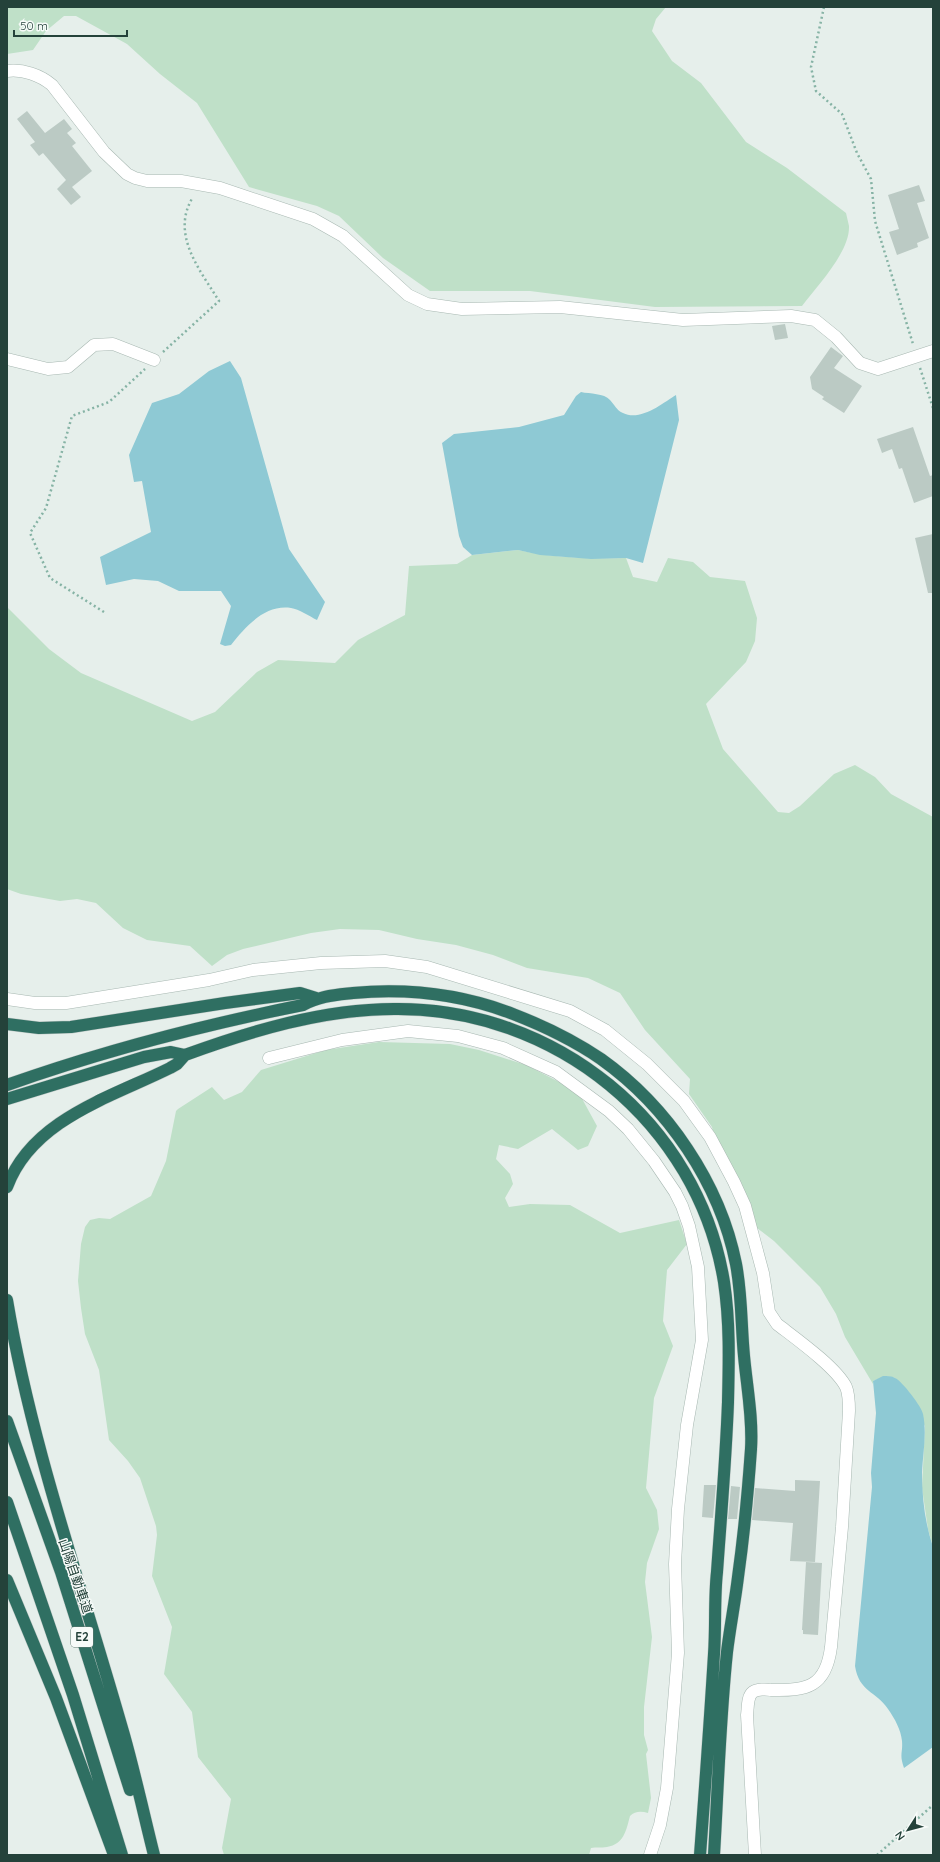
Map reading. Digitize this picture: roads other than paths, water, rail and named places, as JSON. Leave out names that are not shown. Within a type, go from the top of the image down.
[{"type":"highway","points":[[7,1085],[93,1057],[170,1035],[303,1005],[316,998],[382,991],[404,991],[443,995],[498,1008],[549,1029],[602,1060],[640,1094],[668,1124],[694,1160],[709,1187],[724,1222],[736,1266],[743,1315],[744,1354],[751,1430],[744,1524],[727,1653],[714,1855]]},
{"type":"highway","points":[[7,1024],[39,1028],[71,1027],[300,993],[316,998]]},
{"type":"highway","points":[[7,1099],[144,1057],[171,1052],[185,1055],[274,1027],[351,1012],[420,1009],[436,1010],[474,1017],[531,1036],[562,1051],[586,1067],[621,1094],[641,1114],[678,1161],[702,1205],[719,1257],[727,1302],[730,1353],[727,1429],[716,1575],[714,1650],[700,1855]]},
{"type":"highway","points":[[7,1187],[15,1170],[26,1154],[39,1140],[61,1122],[93,1104],[170,1068],[177,1064],[185,1055]]},
{"type":"highway","points":[[7,1300],[28,1402],[45,1468],[61,1528],[124,1736],[154,1855]]},
{"type":"highway","name":"山陽自動車道","points":[[7,1421],[61,1572],[114,1737],[149,1855]]},
{"type":"highway","name":"E2","points":[[7,1502],[72,1695],[122,1855]]},
{"type":"highway","points":[[7,1580],[56,1698],[114,1855]]},
{"type":"street","points":[[8,70],[23,72],[40,77],[52,85],[104,152],[127,174],[147,181],[181,181],[220,188],[313,219],[343,236],[408,295],[427,304],[462,309],[560,307],[683,320],[791,316],[815,320],[836,337],[860,363],[878,369],[933,351]]},
{"type":"street","points":[[7,359],[48,369],[68,366],[94,345],[113,344],[154,360]]},
{"type":"street","points":[[7,999],[35,1003],[66,1003],[209,980],[234,973],[268,968],[359,961],[400,962],[427,967],[455,975],[570,1011],[618,1039],[675,1091],[710,1137],[740,1195],[759,1255],[770,1314],[777,1324],[832,1369],[845,1386],[848,1396],[849,1411],[842,1527],[832,1647],[828,1664],[822,1677],[810,1686],[794,1690],[756,1690],[751,1694],[749,1702],[747,1715],[755,1855]]},
{"type":"street","points":[[269,1058],[342,1040],[408,1031],[454,1035],[496,1046],[556,1072],[609,1111],[628,1129],[654,1161],[675,1192],[682,1206],[689,1226],[698,1267],[702,1340],[687,1425],[678,1508],[675,1564],[678,1653],[667,1788],[660,1824],[650,1855]]},
{"type":"water","points":[[230,361],[241,378],[289,549],[325,602],[317,620],[301,611],[291,608],[282,608],[264,613],[249,624],[231,645],[225,646],[220,644],[231,606],[221,591],[179,591],[158,581],[134,579],[106,585],[100,557],[151,532],[142,481],[134,482],[129,455],[152,403],[179,394],[209,371]]},
{"type":"water","points":[[581,392],[604,396],[610,400],[619,411],[630,415],[644,413],[658,407],[676,395],[679,420],[643,563],[626,558],[591,559],[540,555],[518,550],[472,555],[463,547],[459,536],[442,443],[454,434],[519,427],[564,415],[576,396]]},
{"type":"water","points":[[883,1376],[894,1377],[898,1380],[916,1400],[923,1414],[925,1436],[922,1472],[924,1510],[933,1547],[933,1747],[904,1768],[901,1756],[901,1737],[897,1725],[891,1713],[883,1703],[860,1681],[855,1666],[872,1487],[871,1473],[876,1413],[873,1381]]}]
